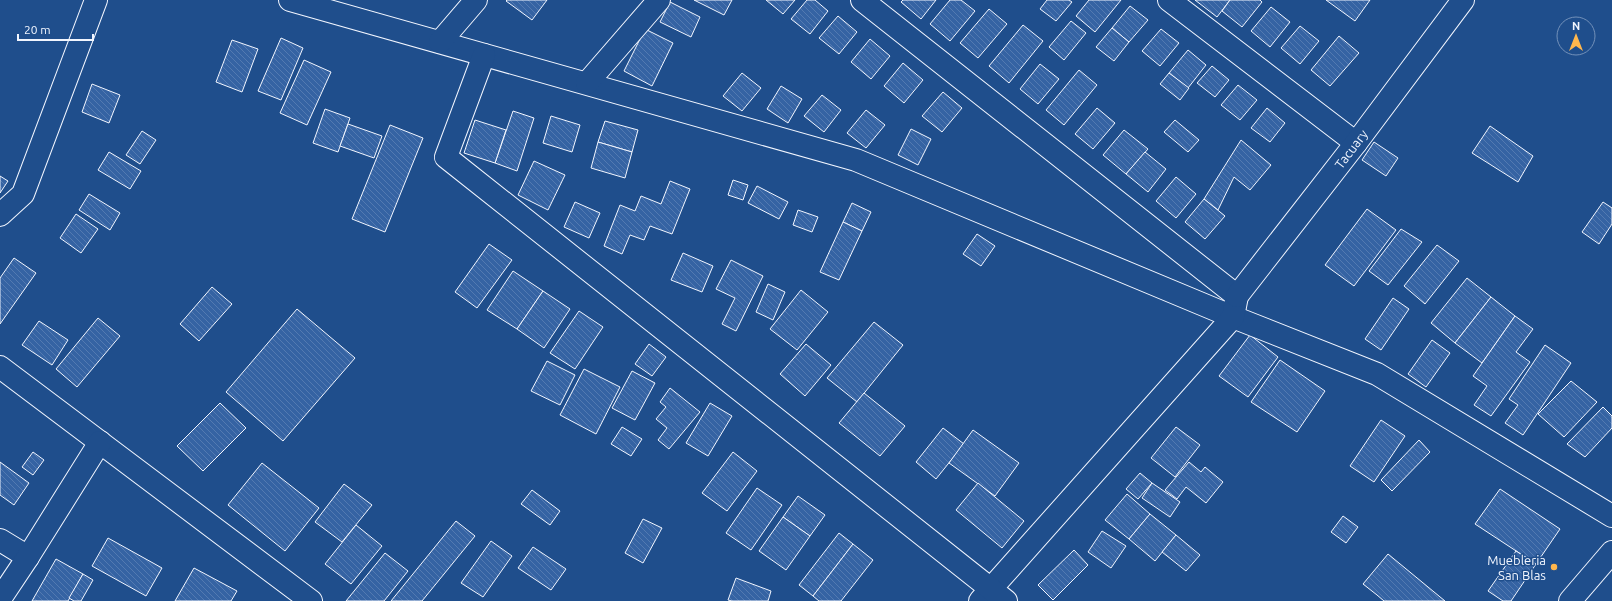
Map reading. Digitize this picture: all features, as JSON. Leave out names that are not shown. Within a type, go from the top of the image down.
[{"type":"street","points":[[0,215],[23,194],[96,0]]},
{"type":"street","points":[[290,0],[856,160],[1232,317],[1377,374],[1612,516]]},
{"type":"street","points":[[440,42],[476,0]]},
{"type":"street","points":[[587,83],[659,0]]},
{"type":"street","points":[[1169,0],[1356,143]]},
{"type":"street","name":"Tacuary","points":[[1237,296],[1356,143],[1463,0]]},
{"type":"street","points":[[484,55],[446,157],[993,597],[1232,317],[1237,296],[870,2]]},
{"type":"street","points":[[0,367],[311,601]]},
{"type":"street","points":[[0,599],[100,442]]},
{"type":"street","points":[[0,540],[28,557]]},
{"type":"street","points":[[1570,601],[1612,552]]},
{"type":"building","points":[[547,0],[532,20],[506,1]]},
{"type":"building","points":[[694,0],[732,0],[724,15]]},
{"type":"building","points":[[766,0],[795,0],[783,14]]},
{"type":"building","points":[[807,0],[815,0],[828,11],[810,34],[791,19]]},
{"type":"building","points":[[903,0],[936,0],[921,19],[901,2]]},
{"type":"building","points":[[950,0],[961,0],[975,11],[950,41],[930,24]]},
{"type":"building","points":[[1047,0],[1069,0],[1072,2],[1056,21],[1040,9]]},
{"type":"building","points":[[1089,0],[1121,0],[1095,32],[1076,16]]},
{"type":"building","points":[[1195,0],[1230,0],[1217,17]]},
{"type":"building","points":[[1230,0],[1260,0],[1262,2],[1242,27],[1222,11]]},
{"type":"building","points":[[1326,0],[1370,0],[1355,21]]},
{"type":"building","points":[[670,2],[700,17],[691,37],[660,22]]},
{"type":"building","points":[[1130,6],[1148,20],[1129,42],[1112,28]]},
{"type":"building","points":[[1271,7],[1290,22],[1270,47],[1251,31]]},
{"type":"building","points":[[989,9],[1007,24],[978,58],[960,43]]},
{"type":"building","points":[[838,16],[857,32],[839,54],[819,38]]},
{"type":"building","points":[[1071,21],[1086,33],[1064,60],[1049,47]]},
{"type":"building","points":[[1023,25],[1043,41],[1009,83],[989,66]]},
{"type":"building","points":[[1300,26],[1319,41],[1300,64],[1281,48]]},
{"type":"building","points":[[1112,28],[1129,42],[1114,61],[1096,47]]},
{"type":"building","points":[[645,29],[673,43],[652,86],[624,71]]},
{"type":"building","points":[[1161,29],[1179,43],[1160,66],[1142,51]]},
{"type":"building","points":[[1339,36],[1359,53],[1330,86],[1311,70]]},
{"type":"building","points":[[281,38],[303,48],[281,100],[258,91]]},
{"type":"building","points":[[870,39],[890,56],[871,79],[851,62]]},
{"type":"building","points":[[232,40],[258,49],[242,92],[216,82]]},
{"type":"building","points":[[1188,50],[1206,65],[1188,88],[1169,73]]},
{"type":"building","points":[[304,60],[331,72],[307,125],[280,113]]},
{"type":"building","points":[[903,63],[923,80],[904,103],[884,86]]},
{"type":"building","points":[[1040,64],[1059,79],[1038,104],[1020,89]]},
{"type":"building","points":[[1212,66],[1229,80],[1215,97],[1197,83]]},
{"type":"building","points":[[1079,70],[1097,85],[1064,125],[1046,110]]},
{"type":"building","points":[[742,73],[761,88],[742,111],[723,96]]},
{"type":"building","points":[[1169,73],[1189,88],[1180,100],[1160,84]]},
{"type":"building","points":[[92,84],[120,95],[109,123],[82,112]]},
{"type":"building","points":[[1238,85],[1257,100],[1240,120],[1221,105]]},
{"type":"building","points":[[781,86],[802,99],[788,123],[767,109]]},
{"type":"building","points":[[943,92],[962,108],[942,132],[922,116]]},
{"type":"building","points":[[822,95],[841,110],[824,132],[804,116]]},
{"type":"building","points":[[1097,108],[1115,123],[1093,149],[1075,134]]},
{"type":"building","points":[[1267,108],[1285,123],[1270,142],[1251,128]]},
{"type":"building","points":[[325,109],[350,118],[338,152],[313,143]]},
{"type":"building","points":[[866,110],[885,125],[866,148],[847,133]]},
{"type":"building","points":[[513,111],[534,118],[517,171],[495,163]]},
{"type":"building","points":[[551,116],[580,125],[572,152],[543,143]]},
{"type":"building","points":[[475,120],[506,130],[495,163],[464,153]]},
{"type":"building","points":[[1175,120],[1199,140],[1188,152],[1164,132]]},
{"type":"building","points":[[605,121],[638,130],[632,152],[598,142]]},
{"type":"building","points":[[348,124],[382,136],[374,158],[340,146]]},
{"type":"building","points":[[390,125],[423,138],[385,232],[352,219]]},
{"type":"building","points":[[1490,126],[1533,156],[1518,182],[1472,153]]},
{"type":"building","points":[[911,129],[931,139],[918,165],[898,155]]},
{"type":"building","points":[[1124,130],[1148,149],[1126,174],[1103,155]]},
{"type":"building","points":[[142,131],[156,140],[140,164],[126,155]]},
{"type":"building","points":[[1241,140],[1271,165],[1250,190],[1234,177],[1218,210],[1204,199]]},
{"type":"building","points":[[598,142],[632,152],[625,178],[591,168]]},
{"type":"building","points":[[1374,142],[1398,158],[1386,176],[1362,160]]},
{"type":"building","points":[[109,152],[141,171],[130,189],[98,170]]},
{"type":"building","points":[[1145,152],[1166,169],[1148,192],[1126,174]]},
{"type":"building","points":[[534,161],[565,175],[548,210],[518,195]]},
{"type":"building","points":[[0,176],[8,181],[0,193]]},
{"type":"building","points":[[1176,177],[1196,194],[1176,218],[1156,201]]},
{"type":"building","points":[[733,180],[748,185],[743,200],[728,195]]},
{"type":"building","points":[[670,181],[690,189],[672,234],[650,226],[644,240],[630,235],[622,254],[604,246],[620,205],[635,211],[641,196],[661,204]]},
{"type":"building","points":[[757,186],[788,202],[779,219],[748,203]]},
{"type":"building","points":[[89,194],[120,213],[110,230],[79,210]]},
{"type":"building","points":[[1204,199],[1225,216],[1205,239],[1185,222]]},
{"type":"building","points":[[575,202],[600,213],[589,238],[564,227]]},
{"type":"building","points":[[1603,202],[1612,208],[1612,224],[1599,244],[1582,232]]},
{"type":"building","points":[[852,203],[871,212],[862,231],[843,222]]},
{"type":"building","points":[[1367,209],[1396,230],[1354,286],[1325,265]]},
{"type":"building","points":[[798,210],[818,217],[812,232],[793,225]]},
{"type":"building","points":[[76,214],[98,229],[81,253],[60,238]]},
{"type":"building","points":[[843,222],[862,231],[839,280],[820,272]]},
{"type":"building","points":[[1401,229],[1422,242],[1388,285],[1369,271]]},
{"type":"building","points":[[977,234],[995,246],[981,266],[963,254]]},
{"type":"building","points":[[489,244],[512,260],[477,308],[455,292]]},
{"type":"building","points":[[1437,245],[1459,261],[1425,304],[1404,286]]},
{"type":"building","points":[[683,253],[713,266],[702,292],[671,280]]},
{"type":"building","points":[[14,258],[36,273],[0,324],[0,278]]},
{"type":"building","points":[[731,260],[763,276],[736,331],[722,324],[735,298],[716,289]]},
{"type":"building","points":[[513,271],[543,291],[517,329],[487,310]]},
{"type":"building","points":[[1467,278],[1491,297],[1455,343],[1431,323]]},
{"type":"building","points":[[768,284],[785,292],[773,320],[756,312]]},
{"type":"building","points":[[212,287],[232,304],[199,341],[180,324]]},
{"type":"building","points":[[801,290],[828,312],[797,350],[770,329]]},
{"type":"building","points":[[543,291],[570,309],[544,348],[517,329]]},
{"type":"building","points":[[1491,297],[1515,316],[1482,363],[1455,343]]},
{"type":"building","points":[[1393,298],[1409,309],[1381,350],[1365,339]]},
{"type":"building","points":[[297,309],[355,358],[283,441],[226,392]]},
{"type":"building","points":[[579,311],[603,327],[575,369],[550,353]]},
{"type":"building","points":[[1515,316],[1533,329],[1516,352],[1530,362],[1491,416],[1474,405],[1487,386],[1473,376]]},
{"type":"building","points":[[98,318],[120,336],[77,387],[56,369]]},
{"type":"building","points":[[39,321],[68,340],[52,365],[22,345]]},
{"type":"building","points":[[874,322],[903,345],[857,402],[827,378]]},
{"type":"building","points":[[1250,335],[1278,357],[1248,397],[1219,376]]},
{"type":"building","points":[[1432,340],[1450,353],[1426,387],[1408,374]]},
{"type":"building","points":[[649,344],[666,357],[652,376],[635,364]]},
{"type":"building","points":[[806,344],[831,365],[805,396],[780,374]]},
{"type":"building","points":[[1545,345],[1571,363],[1523,435],[1505,423],[1518,405],[1509,399]]},
{"type":"building","points":[[1280,360],[1325,391],[1297,432],[1251,402]]},
{"type":"building","points":[[547,361],[575,375],[560,405],[531,391]]},
{"type":"building","points":[[584,369],[620,387],[596,434],[560,415]]},
{"type":"building","points":[[632,371],[655,383],[635,420],[612,408]]},
{"type":"building","points":[[1571,381],[1597,402],[1564,437],[1538,414]]},
{"type":"building","points":[[670,388],[700,412],[669,449],[658,440],[667,428],[656,419],[666,407],[660,402]]},
{"type":"building","points":[[864,393],[905,426],[880,456],[839,423]]},
{"type":"building","points":[[220,403],[246,428],[203,471],[177,446]]},
{"type":"building","points":[[710,403],[732,416],[708,456],[686,443]]},
{"type":"building","points":[[1603,407],[1612,416],[1612,428],[1585,457],[1567,444]]},
{"type":"building","points":[[1381,420],[1405,436],[1374,482],[1350,466]]},
{"type":"building","points":[[622,427],[642,439],[631,456],[611,444]]},
{"type":"building","points":[[1176,427],[1200,445],[1175,477],[1151,458]]},
{"type":"building","points":[[943,428],[964,444],[936,479],[916,462]]},
{"type":"building","points":[[973,430],[1019,463],[995,496],[949,463]]},
{"type":"building","points":[[1419,440],[1430,452],[1392,491],[1381,480]]},
{"type":"building","points":[[33,452],[44,460],[33,475],[22,467]]},
{"type":"building","points":[[733,452],[757,471],[727,511],[702,493]]},
{"type":"building","points":[[0,462],[29,483],[14,505],[0,495]]},
{"type":"building","points":[[1189,462],[1201,472],[1205,467],[1223,482],[1206,503],[1186,487],[1177,499],[1165,490]]},
{"type":"building","points":[[262,463],[319,508],[285,551],[228,505]]},
{"type":"building","points":[[1140,473],[1152,483],[1138,499],[1126,489]]},
{"type":"building","points":[[978,483],[1024,521],[1002,548],[956,510]]},
{"type":"building","points":[[1152,483],[1180,502],[1170,517],[1142,498]]},
{"type":"building","points":[[344,484],[372,505],[342,542],[315,522]]},
{"type":"building","points":[[757,488],[782,505],[751,550],[726,533]]},
{"type":"building","points":[[1500,489],[1560,529],[1536,564],[1475,524]]},
{"type":"building","points":[[532,490],[560,511],[550,525],[521,504]]},
{"type":"building","points":[[1127,494],[1150,514],[1129,539],[1105,520]]},
{"type":"building","points":[[798,496],[825,515],[810,536],[783,517]]},
{"type":"building","points":[[1150,514],[1176,535],[1155,561],[1129,539]]},
{"type":"building","points":[[1343,516],[1358,527],[1346,543],[1331,532]]},
{"type":"building","points":[[783,517],[810,536],[786,570],[759,551]]},
{"type":"building","points":[[643,519],[662,528],[643,563],[625,553]]},
{"type":"building","points":[[456,521],[475,536],[422,601],[391,601]]},
{"type":"building","points":[[356,525],[382,546],[351,584],[325,564]]},
{"type":"building","points":[[1102,531],[1126,546],[1111,568],[1088,552]]},
{"type":"building","points":[[839,533],[853,544],[813,596],[799,585]]},
{"type":"building","points":[[1176,535],[1200,555],[1186,571],[1162,552]]},
{"type":"building","points":[[108,538],[162,568],[146,596],[92,566]]},
{"type":"building","points":[[491,541],[512,556],[483,597],[461,583]]},
{"type":"building","points":[[853,544],[873,560],[841,601],[819,601],[813,596]]},
{"type":"building","points":[[533,547],[566,569],[551,590],[518,568]]},
{"type":"building","points":[[1074,550],[1088,565],[1053,600],[1038,585]]},
{"type":"building","points":[[1516,551],[1536,564],[1511,601],[1503,601],[1488,591]]},
{"type":"building","points":[[385,553],[408,571],[384,601],[346,601]]},
{"type":"building","points":[[1388,554],[1445,601],[1384,601],[1363,584]]},
{"type":"building","points":[[56,559],[83,574],[68,601],[32,601]]},
{"type":"building","points":[[194,568],[237,591],[231,601],[175,601]]},
{"type":"building","points":[[83,574],[93,580],[81,601],[74,601],[69,598]]},
{"type":"building","points":[[736,578],[771,591],[768,601],[728,600]]},
{"type":"place","name":"Muebleria San Blas","points":[[1554,567]]}]
